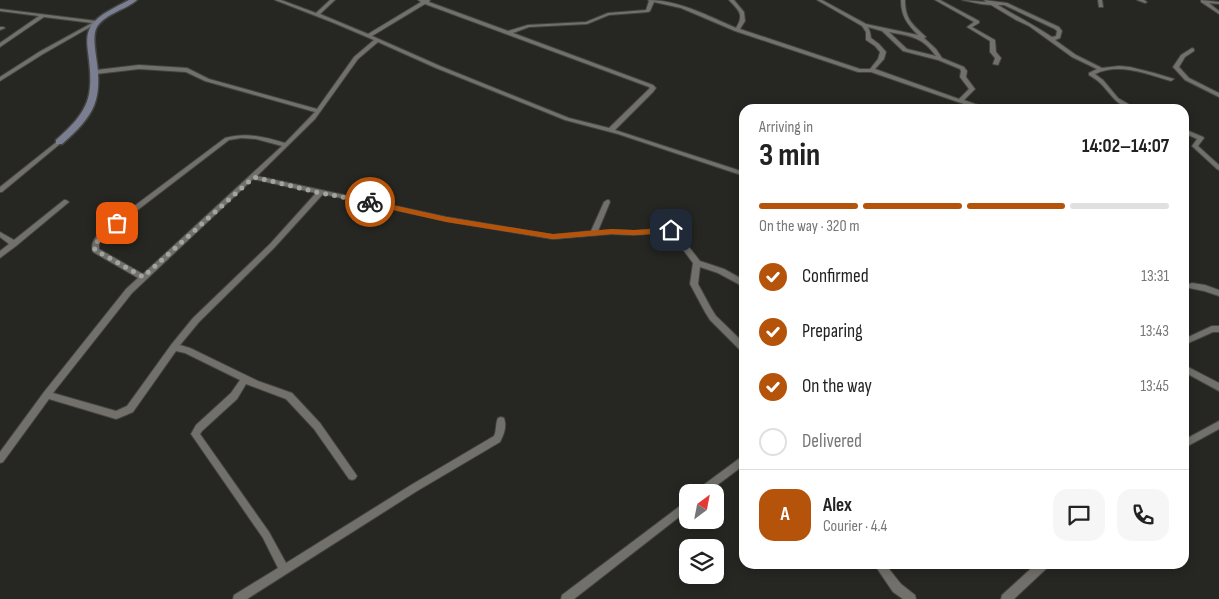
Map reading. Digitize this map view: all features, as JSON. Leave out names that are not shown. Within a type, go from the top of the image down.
[{"type":"street","points":[[0,79],[41,53],[134,0]]},
{"type":"street","points":[[277,0],[317,14],[509,97],[567,119],[739,172]]},
{"type":"street","points":[[317,14],[333,0]]},
{"type":"street","points":[[651,0],[657,0]]},
{"type":"street","points":[[651,0],[682,7],[737,30],[860,71],[872,70],[972,104]]},
{"type":"street","points":[[507,33],[528,26],[587,23],[608,14],[648,11],[651,0]]},
{"type":"street","points":[[731,0],[742,12],[743,20],[737,30]]},
{"type":"street","points":[[819,0],[864,25],[916,36],[928,42]]},
{"type":"street","points":[[902,0],[902,8],[907,24],[928,42],[940,59]]},
{"type":"street","points":[[937,0],[977,22],[970,27],[992,40],[993,52],[998,58],[996,64]]},
{"type":"street","points":[[964,0],[1005,4]]},
{"type":"street","points":[[986,0],[1052,38],[1074,56],[1099,68],[1136,69],[1170,79]]},
{"type":"street","points":[[998,0],[1057,28],[1060,32],[1058,37],[1052,38]]},
{"type":"street","points":[[1100,0],[1101,6]]},
{"type":"street","points":[[368,36],[424,1],[653,88],[610,131]]},
{"type":"street","points":[[1219,3],[1203,1],[1219,13]]},
{"type":"street","points":[[0,10],[97,22]]},
{"type":"street","points":[[0,44],[44,15]]},
{"type":"street","points":[[0,190],[80,124],[93,103],[96,72],[91,34],[97,22]]},
{"type":"street","points":[[864,25],[868,32],[868,39],[878,45],[883,52],[872,70]]},
{"type":"street","points":[[884,30],[905,50],[940,59],[964,71],[963,77],[972,89],[960,100]]},
{"type":"street","points":[[0,459],[108,316],[143,277],[254,177],[286,145],[318,110],[356,58],[378,40]]},
{"type":"street","points":[[1192,50],[1183,56],[1176,67],[1187,79],[1219,94]]},
{"type":"street","points":[[96,72],[140,67],[187,70],[207,80],[318,110]]},
{"type":"street","points":[[1099,68],[1091,74],[1116,99],[1125,104]]},
{"type":"street","points":[[1189,133],[1201,138],[1194,146],[1219,168]]},
{"type":"street","points":[[143,277],[95,250],[96,242],[104,233],[227,139],[237,136],[268,140],[286,145]]},
{"type":"street","points":[[254,177],[320,193],[446,219],[553,237],[670,228],[697,262],[721,271],[739,281]]},
{"type":"street","points":[[47,395],[116,415],[130,409],[174,347],[196,320],[285,232],[320,193]]},
{"type":"street","points":[[0,255],[66,202]]},
{"type":"street","points":[[594,233],[607,202]]},
{"type":"street","points":[[0,234],[14,244]]},
{"type":"street","points":[[697,262],[694,284],[702,294],[704,304],[713,318],[739,344]]},
{"type":"street","points":[[1192,286],[1219,293]]},
{"type":"street","points":[[1189,340],[1212,329],[1219,328]]},
{"type":"street","points":[[174,347],[187,350],[245,380],[289,396],[317,426],[352,476]]},
{"type":"street","points":[[1189,371],[1219,387]]},
{"type":"street","points":[[245,380],[234,396],[198,428],[195,434],[266,535],[284,569]]},
{"type":"street","points":[[238,599],[497,439],[501,431],[501,421]]},
{"type":"street","points":[[1189,441],[1219,425]]},
{"type":"street","points":[[711,484],[739,463]]},
{"type":"street","points":[[566,599],[679,511]]},
{"type":"street","points":[[883,569],[897,588],[910,599]]},
{"type":"street","points":[[1006,599],[1038,569]]},
{"type":"way so far","points":[[117,223],[98,238],[94,246],[95,250],[143,277],[254,177],[320,193],[370,202]]},
{"type":"route","points":[[370,202],[446,219],[553,237],[612,232],[634,233],[644,230],[671,230]]}]
